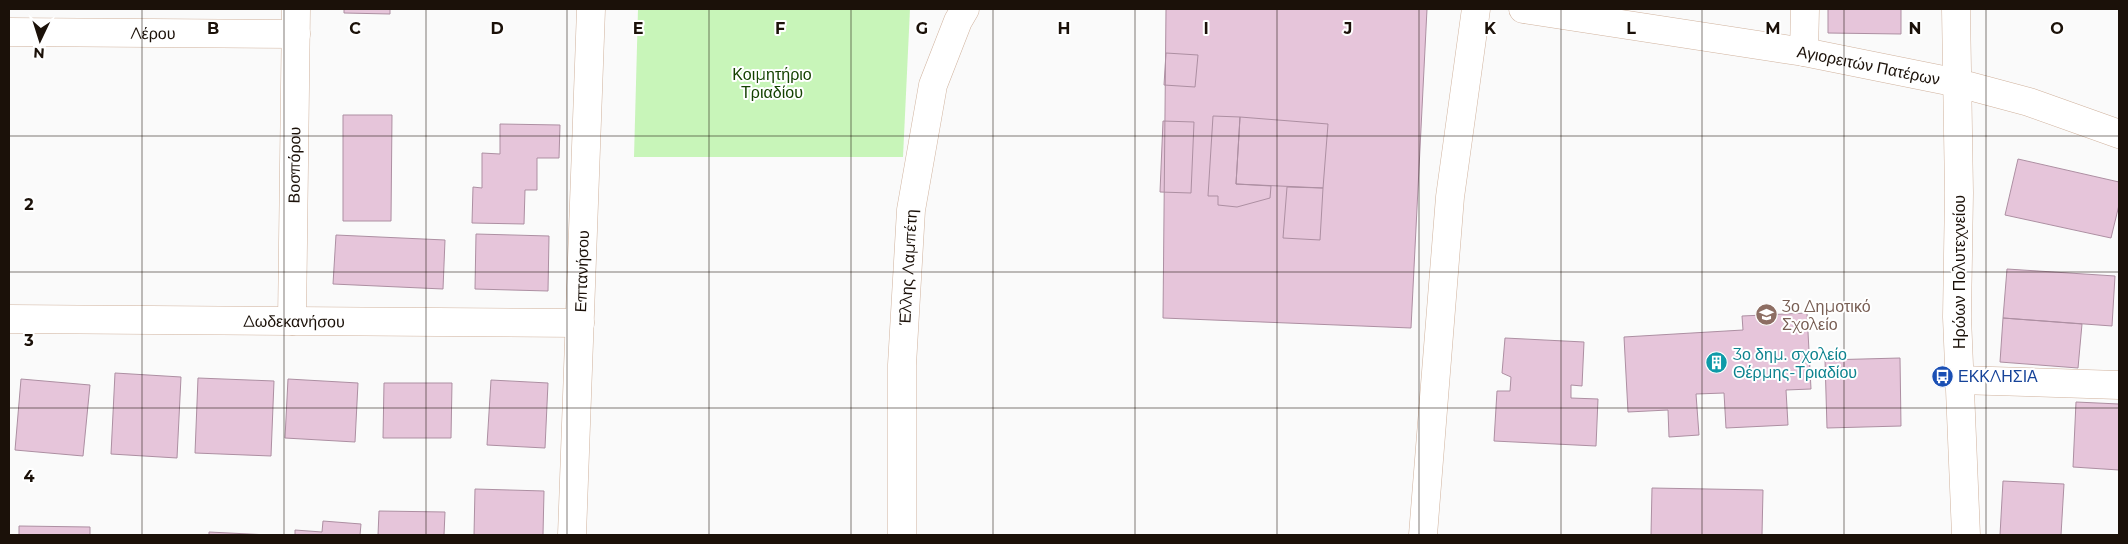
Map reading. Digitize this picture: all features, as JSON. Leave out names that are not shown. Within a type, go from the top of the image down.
[{"type":"street","name":"Επτανήσου","points":[[572,535],[591,9]]},
{"type":"street","name":"Έλλης Λαμπέτη","points":[[902,535],[902,365],[911,210],[933,85],[958,20],[965,9]]},
{"type":"street","points":[[1423,535],[1450,197],[1476,9]]},
{"type":"street","name":"Αγιορειτών Πατέρων","points":[[1523,9],[1646,19],[1958,82],[2029,102],[2119,134]]},
{"type":"street","points":[[1804,52],[1805,9]]},
{"type":"street","name":"Ηρώων Πολυτεχνείου","points":[[1956,9],[1959,380],[1966,535]]},
{"type":"street","name":"Λέρου","points":[[9,32],[296,22]]},
{"type":"street","name":"Βοσπόρου","points":[[292,321],[296,22]]},
{"type":"street","name":"Δωδεκανήσου","points":[[9,320],[580,323]]},
{"type":"street","points":[[1959,380],[2119,385]]},
{"type":"green space","name":"Κοιμητήριο Τριαδίου","points":[[638,9],[910,9],[903,157],[634,157]]},
{"type":"building","points":[[344,9],[390,9],[390,14],[344,13]]},
{"type":"building","points":[[1166,9],[1427,9],[1411,328],[1163,318]]},
{"type":"building","points":[[1828,9],[1901,9],[1901,34],[1828,33]]},
{"type":"building","points":[[1166,53],[1198,55],[1195,87],[1164,85]]},
{"type":"building","points":[[343,115],[392,115],[391,221],[343,221]]},
{"type":"building","points":[[1213,116],[1240,117],[1236,184],[1271,186],[1270,198],[1237,207],[1218,205],[1218,196],[1208,196]]},
{"type":"building","points":[[1240,117],[1328,124],[1323,188],[1236,184]]},
{"type":"building","points":[[1163,121],[1194,122],[1191,193],[1160,192]]},
{"type":"building","points":[[500,124],[560,125],[559,158],[537,158],[537,190],[525,190],[524,224],[472,223],[473,187],[482,188],[482,153],[500,154]]},
{"type":"building","points":[[2018,159],[2119,182],[2119,205],[2111,238],[2005,215]]},
{"type":"building","points":[[1287,187],[1323,188],[1320,240],[1283,238]]},
{"type":"building","points":[[476,234],[549,236],[548,291],[475,289]]},
{"type":"building","points":[[336,235],[445,240],[443,289],[333,284]]},
{"type":"building","points":[[2007,269],[2115,276],[2112,326],[2003,318]]},
{"type":"building","name":"3ο δημ. σχολείο Θέρμης-Τριαδίου","points":[[1807,313],[1811,389],[1786,390],[1788,425],[1726,428],[1724,393],[1696,394],[1699,435],[1669,437],[1668,410],[1628,412],[1624,337],[1743,330],[1742,316]]},
{"type":"building","points":[[2003,318],[2082,324],[2078,368],[2000,362]]},
{"type":"building","points":[[1505,338],[1584,342],[1582,386],[1571,385],[1571,398],[1598,399],[1596,446],[1494,441],[1497,391],[1510,391],[1511,377],[1502,373]]},
{"type":"building","points":[[1900,358],[1901,426],[1827,428],[1825,360]]},
{"type":"building","points":[[115,373],[181,377],[177,458],[111,454]]},
{"type":"building","points":[[198,378],[274,381],[271,456],[195,453]]},
{"type":"building","points":[[21,379],[90,385],[83,456],[15,450]]},
{"type":"building","points":[[288,379],[358,383],[355,442],[285,438]]},
{"type":"building","points":[[491,380],[548,383],[545,448],[487,445]]},
{"type":"building","points":[[384,383],[452,383],[451,438],[383,438]]},
{"type":"building","points":[[2076,402],[2119,404],[2119,470],[2073,467]]},
{"type":"building","points":[[2003,481],[2064,484],[2061,535],[2000,535]]},
{"type":"building","points":[[1652,488],[1763,490],[1762,535],[1651,535]]},
{"type":"building","points":[[475,489],[544,491],[543,535],[474,535]]},
{"type":"building","points":[[379,511],[445,512],[444,535],[378,535]]},
{"type":"building","points":[[323,521],[361,524],[360,535],[295,535],[295,530],[322,532]]},
{"type":"building","points":[[19,526],[90,527],[90,535],[19,535]]},
{"type":"building","points":[[209,532],[269,535],[209,535]]},
{"type":"place","name":"3ο Δημοτικό Σχολείο","points":[[1766,315]]},
{"type":"place","name":"3ο δημ. σχολείο Θέρμης-Τριαδίου","points":[[1717,363]]},
{"type":"place","name":"ΕΚΚΛΗΣΙΑ","points":[[1942,376]]}]
